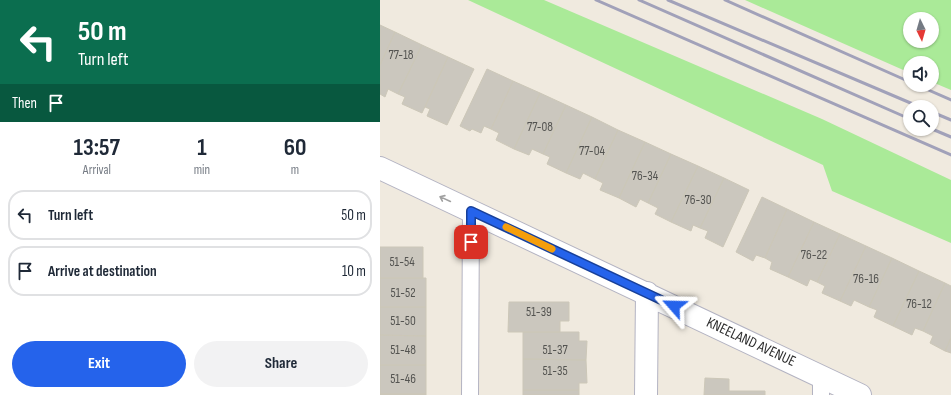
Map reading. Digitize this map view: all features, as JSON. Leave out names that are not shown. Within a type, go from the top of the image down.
[{"type":"street","name":"KNEELAND AVENUE","points":[[380,168],[647,293],[821,385],[860,395]]},
{"type":"street","points":[[646,395],[647,293]]},
{"type":"lane","points":[[470,395],[471,211]]},
{"type":"green space","points":[[468,0],[544,0],[822,119],[951,180],[951,243],[832,191],[823,165]]},
{"type":"green space","points":[[745,0],[951,0],[951,90],[939,85],[939,56],[903,56],[903,70]]},
{"type":"building","points":[[380,25],[395,32],[380,65]]},
{"type":"building","points":[[395,32],[422,45],[398,94],[388,89],[385,97],[380,94],[380,65]]},
{"type":"building","points":[[422,45],[448,57],[422,113],[402,104],[405,97],[398,94]]},
{"type":"building","points":[[448,57],[474,69],[447,125],[427,116],[430,109],[425,107]]},
{"type":"building","points":[[487,69],[513,81],[491,129],[484,126],[481,133],[472,129],[470,131],[460,126]]},
{"type":"building","points":[[513,81],[540,93],[514,149],[496,140],[499,133],[491,129]]},
{"type":"building","points":[[540,93],[566,105],[543,154],[532,149],[529,155],[514,149]]},
{"type":"building","points":[[566,105],[592,117],[566,173],[547,164],[550,157],[543,154]]},
{"type":"building","points":[[592,117],[618,130],[595,179],[583,173],[580,179],[566,173]]},
{"type":"building","points":[[618,130],[645,142],[619,198],[600,190],[603,183],[595,179]]},
{"type":"building","points":[[645,142],[671,154],[648,203],[640,199],[636,207],[619,198]]},
{"type":"building","points":[[671,154],[698,166],[671,222],[655,214],[658,208],[648,203]]},
{"type":"building","points":[[698,166],[724,178],[700,228],[693,225],[691,231],[671,222]]},
{"type":"building","points":[[724,178],[749,190],[723,247],[705,238],[708,231],[700,228]]},
{"type":"building","points":[[762,197],[787,209],[765,258],[756,255],[753,261],[736,252]]},
{"type":"building","points":[[787,209],[814,222],[788,277],[770,269],[772,262],[765,258]]},
{"type":"building","points":[[814,222],[840,234],[817,282],[810,279],[807,286],[788,277]]},
{"type":"building","points":[[840,234],[866,246],[840,301],[822,293],[825,286],[817,282]]},
{"type":"building","points":[[866,246],[892,258],[869,307],[854,300],[851,306],[840,301]]},
{"type":"building","points":[[380,247],[423,247],[423,278],[380,278]]},
{"type":"building","points":[[892,258],[919,271],[893,326],[874,317],[877,310],[869,307]]},
{"type":"building","points":[[919,271],[945,283],[923,331],[915,328],[912,335],[893,326]]},
{"type":"building","points":[[380,278],[426,278],[426,307],[380,307]]},
{"type":"building","points":[[945,283],[951,286],[951,338],[945,351],[930,343],[933,336],[923,331]]},
{"type":"building","points":[[509,302],[569,302],[569,321],[560,321],[560,332],[508,332]]},
{"type":"building","points":[[380,307],[426,307],[426,336],[380,335]]},
{"type":"building","points":[[523,332],[579,332],[579,341],[587,341],[586,360],[523,359]]},
{"type":"building","points":[[380,335],[426,336],[426,365],[380,365]]},
{"type":"building","points":[[951,338],[951,353],[945,351]]},
{"type":"building","points":[[523,359],[586,360],[587,383],[579,383],[579,390],[523,390]]},
{"type":"building","points":[[380,365],[426,365],[426,394],[380,394]]},
{"type":"building","points":[[705,378],[729,379],[729,391],[765,391],[765,395],[704,395]]},
{"type":"building","points":[[523,390],[579,390],[579,395],[523,395]]},
{"type":"building","points":[[426,394],[426,395],[380,395]]},
{"type":"railway","points":[[596,0],[951,155]]},
{"type":"railway","points":[[639,0],[903,116]]},
{"type":"railway","points":[[668,0],[904,100]]},
{"type":"railway","points":[[725,0],[903,79]]},
{"type":"railway","points":[[933,92],[951,100]]},
{"type":"railway","points":[[939,115],[951,120]]},
{"type":"railway","points":[[939,132],[951,137]]},
{"type":"slow traffic","points":[[506,227],[552,249]]},
{"type":"route","points":[[471,242],[471,211],[674,306]]}]
